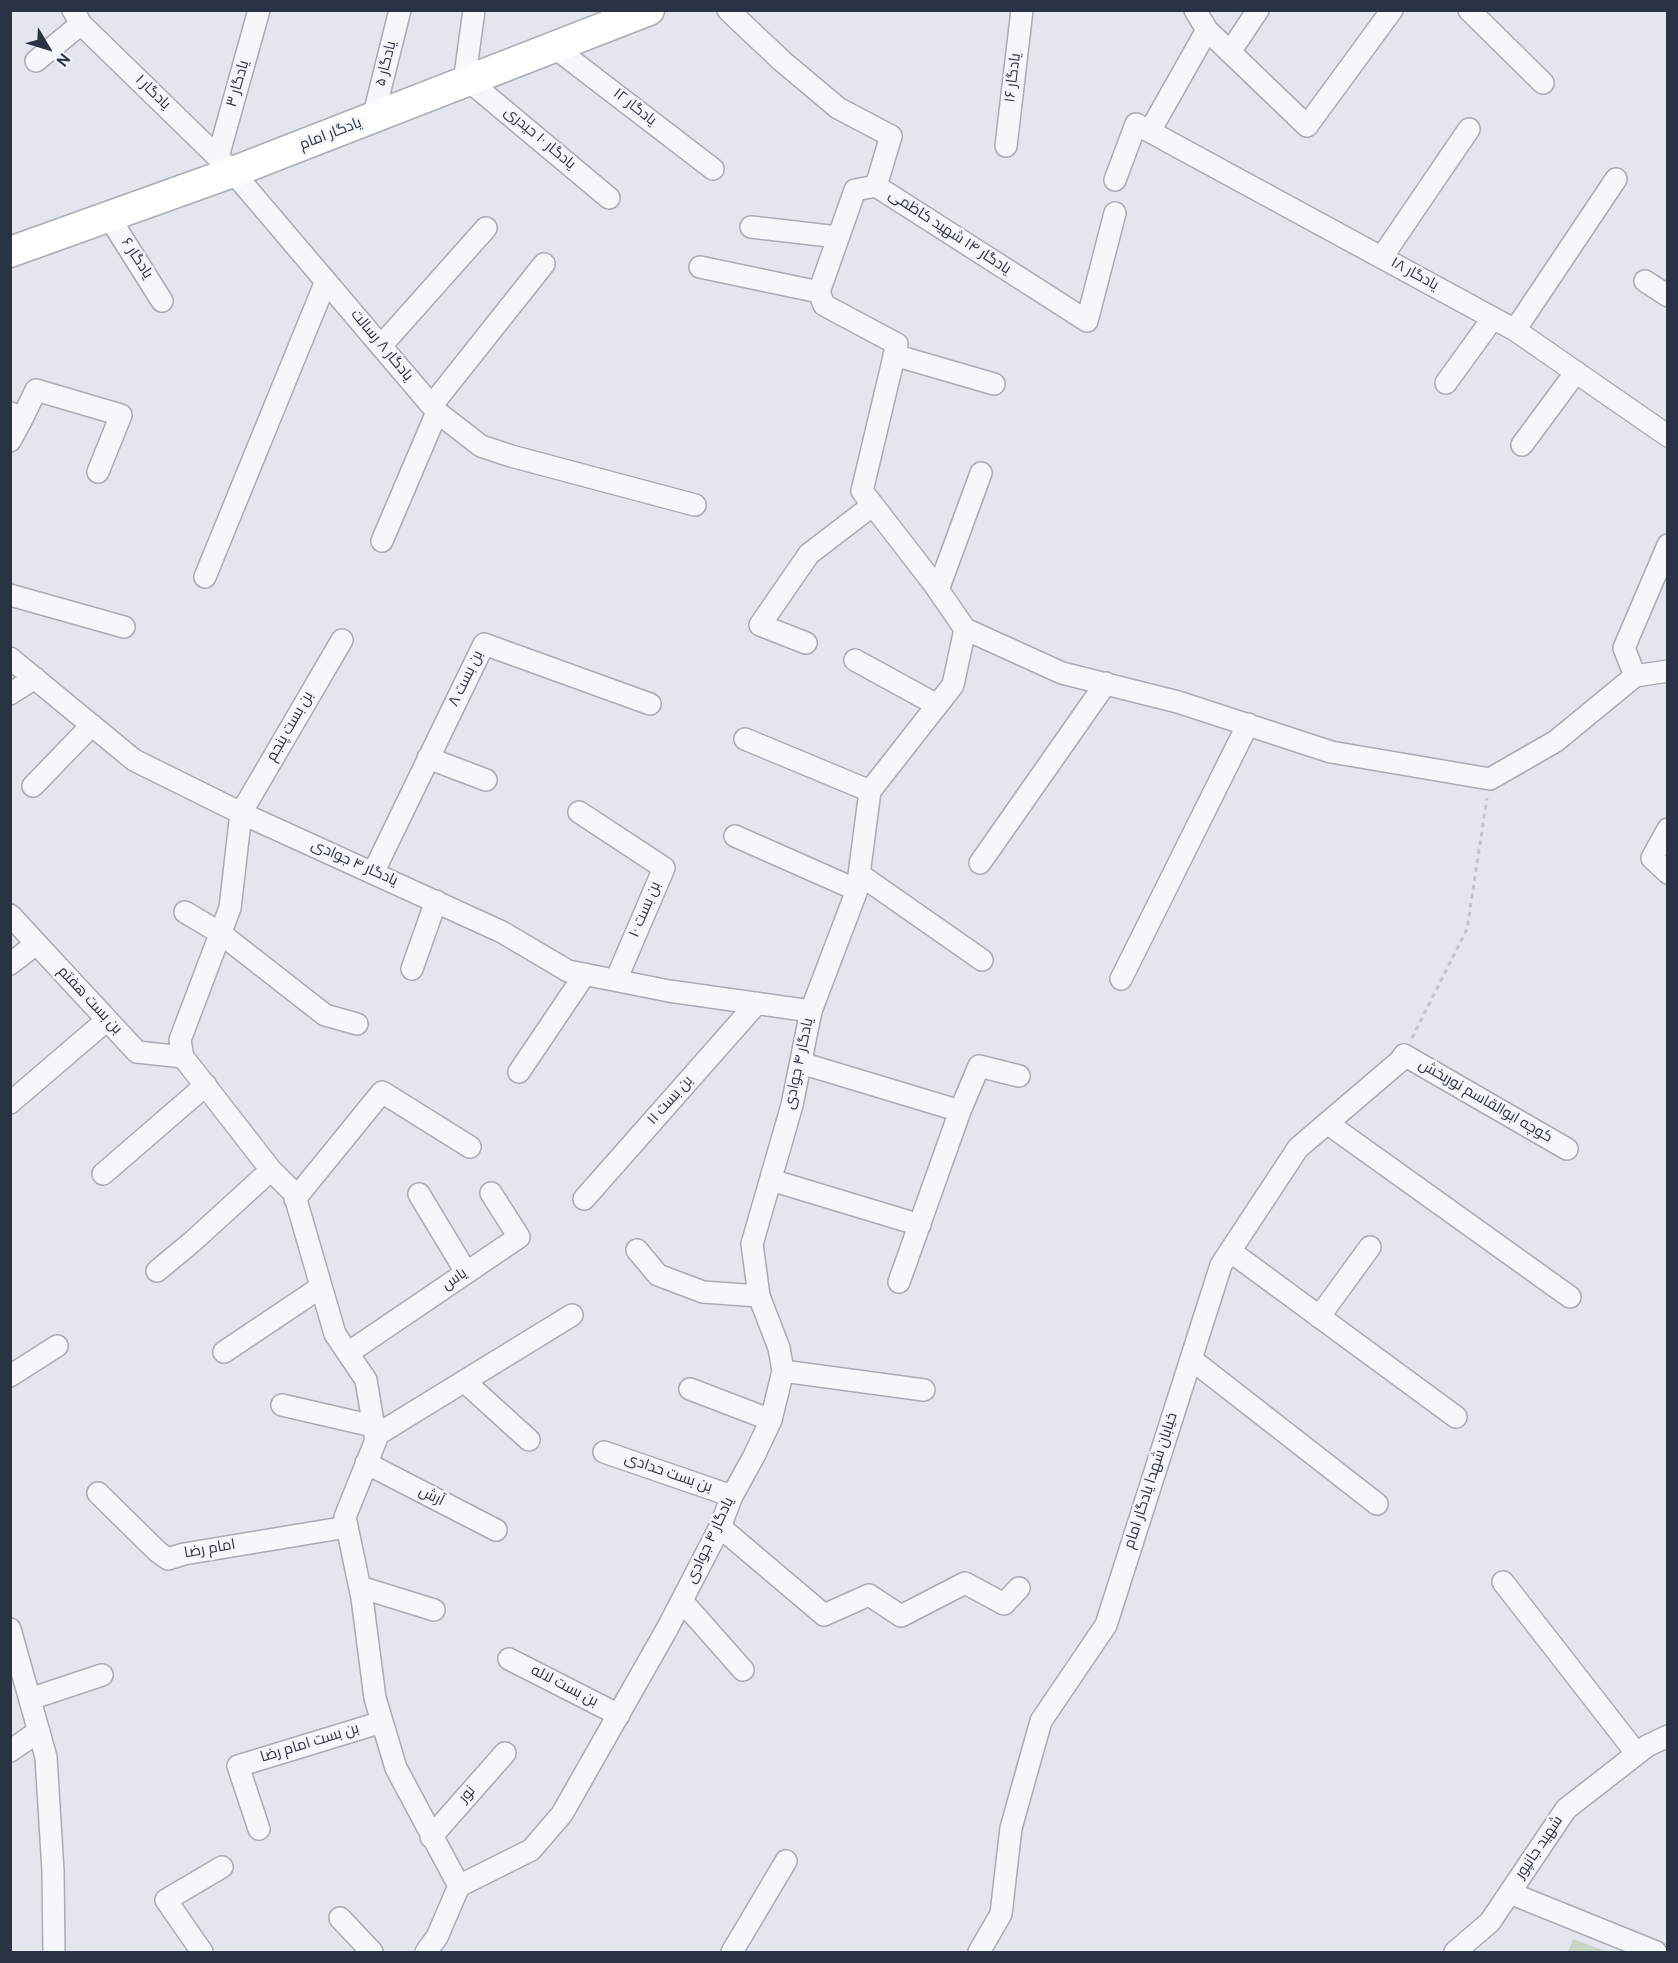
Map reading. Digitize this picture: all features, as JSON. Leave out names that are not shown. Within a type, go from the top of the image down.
[{"type":"main road","name":"یادگار امام","points":[[10,252],[109,217],[226,165],[374,118],[649,10]]},
{"type":"street","name":"یادگار ۳","points":[[226,165],[260,10]]},
{"type":"street","name":"یادگار ۵","points":[[374,118],[400,10]]},
{"type":"street","points":[[466,82],[474,10]]},
{"type":"street","name":"یادگار ۱۴ شهید کاظمی","points":[[728,10],[782,61],[838,108],[891,136],[876,186],[1087,321],[1115,213]]},
{"type":"street","name":"یادگار ۱۶","points":[[1006,146],[1022,10]]},
{"type":"street","points":[[1195,10],[1207,30],[1307,126],[1392,10]]},
{"type":"street","points":[[1230,52],[1258,10]]},
{"type":"street","points":[[1469,10],[1543,83]]},
{"type":"street","name":"یادگار ۱","points":[[77,17],[226,165]]},
{"type":"street","points":[[36,61],[77,17]]},
{"type":"street","points":[[1115,180],[1136,124],[1150,131],[1207,30]]},
{"type":"street","name":"یادگار ۱۲","points":[[554,47],[713,169]]},
{"type":"street","name":"یادگار ۱۰ حیدری","points":[[466,82],[609,198]]},
{"type":"street","points":[[1382,258],[1469,129]]},
{"type":"street","name":"یادگار ۱۸","points":[[1150,131],[1515,330],[1668,436]]},
{"type":"street","name":"یادگار ۸ رسالت","points":[[226,165],[434,408],[481,446],[695,505]]},
{"type":"street","points":[[1515,330],[1616,179]]},
{"type":"street","points":[[876,186],[855,190],[819,292],[824,305],[897,344],[862,492],[938,590],[965,629],[1062,673],[1178,702],[1331,752],[1490,779],[1556,741],[1635,676],[1668,671]]},
{"type":"street","name":"یادگار ۶","points":[[109,217],[162,301]]},
{"type":"street","points":[[752,227],[838,237]]},
{"type":"street","points":[[381,346],[486,228]]},
{"type":"street","points":[[382,541],[434,408],[544,264]]},
{"type":"street","points":[[700,267],[819,292]]},
{"type":"street","points":[[205,577],[326,281]]},
{"type":"street","points":[[1646,281],[1668,296]]},
{"type":"street","points":[[1446,383],[1493,318]]},
{"type":"street","points":[[894,355],[994,384]]},
{"type":"street","points":[[1522,445],[1576,372]]},
{"type":"street","points":[[10,441],[16,417],[36,390],[121,415],[98,472]]},
{"type":"street","points":[[938,590],[981,472]]},
{"type":"street","points":[[806,643],[760,625],[809,554],[873,505]]},
{"type":"street","points":[[1635,676],[1624,648],[1668,545]]},
{"type":"street","points":[[10,595],[124,627]]},
{"type":"street","points":[[812,1011],[858,882],[870,790],[953,685],[965,629]]},
{"type":"street","name":"بن بست پنجم","points":[[241,813],[342,640]]},
{"type":"street","name":"بن بست ۸","points":[[373,873],[484,644],[650,704]]},
{"type":"street","name":"یادگار ۴ جوادی","points":[[10,658],[134,760],[241,813],[502,932],[568,971],[669,991],[812,1011],[792,1105],[752,1244],[759,1296],[779,1348],[783,1371],[771,1420],[682,1601],[620,1715],[562,1814],[531,1850],[459,1886]]},
{"type":"street","points":[[855,660],[937,705]]},
{"type":"street","points":[[10,694],[35,678]]},
{"type":"street","points":[[980,863],[1106,683]]},
{"type":"street","points":[[1120,980],[1248,724]]},
{"type":"street","points":[[33,786],[92,725]]},
{"type":"street","points":[[745,739],[870,790]]},
{"type":"street","points":[[428,758],[486,780]]},
{"type":"street","name":"بن بست ۱۰","points":[[579,812],[664,868],[616,980]]},
{"type":"street","points":[[241,813],[230,908],[180,1040],[183,1057],[271,1170],[294,1193],[335,1334],[366,1380],[376,1440],[345,1517],[360,1587],[375,1698],[396,1768],[459,1886],[436,1937],[426,1953]]},
{"type":"street","points":[[1668,829],[1652,858],[1668,873]]},
{"type":"street","points":[[735,836],[858,882],[982,960]]},
{"type":"street","points":[[412,969],[436,901]]},
{"type":"street","points":[[185,912],[220,933],[325,1016],[357,1024]]},
{"type":"street","name":"بن بست هفتم","points":[[10,915],[137,1052],[183,1057]]},
{"type":"street","points":[[10,964],[36,944]]},
{"type":"street","points":[[519,1072],[585,974]]},
{"type":"street","name":"بن بست ۱۱","points":[[584,1199],[757,1004]]},
{"type":"street","points":[[10,1103],[107,1020]]},
{"type":"street","points":[[1404,1055],[1564,1146]]},
{"type":"street","name":"خیابان شهدا یادگار امام","points":[[979,1953],[1001,1914],[1011,1828],[1041,1721],[1106,1625],[1221,1265],[1298,1148],[1401,1061],[1404,1055]]},
{"type":"street","points":[[801,1063],[960,1111]]},
{"type":"street","points":[[899,1282],[960,1111],[979,1066],[1019,1076]]},
{"type":"street","points":[[103,1174],[206,1085]]},
{"type":"street","points":[[295,1199],[382,1092],[470,1147]]},
{"type":"street","points":[[1327,1123],[1570,1297]]},
{"type":"street","points":[[157,1271],[271,1170]]},
{"type":"street","points":[[771,1180],[920,1226]]},
{"type":"street","name":"یاس","points":[[348,1353],[519,1237],[491,1193]]},
{"type":"street","points":[[419,1194],[466,1272]]},
{"type":"street","points":[[1319,1317],[1370,1247]]},
{"type":"street","points":[[637,1250],[658,1275],[703,1292],[759,1296]]},
{"type":"street","points":[[1230,1251],[1456,1417]]},
{"type":"street","points":[[224,1352],[321,1287]]},
{"type":"street","points":[[282,1405],[374,1431],[464,1381],[572,1315]]},
{"type":"street","points":[[10,1376],[57,1346]]},
{"type":"street","points":[[1191,1359],[1377,1504]]},
{"type":"street","points":[[783,1371],[924,1390]]},
{"type":"street","points":[[464,1381],[529,1440]]},
{"type":"street","points":[[690,1389],[771,1420]]},
{"type":"street","name":"بن بست حدادی","points":[[604,1452],[732,1496]]},
{"type":"street","name":"آرش","points":[[366,1463],[496,1530]]},
{"type":"street","name":"امام رضا","points":[[98,1492],[158,1552],[168,1559],[184,1554],[347,1527]]},
{"type":"street","points":[[720,1527],[824,1615],[869,1595],[901,1616],[965,1583],[1004,1604],[1019,1588]]},
{"type":"street","points":[[1503,1582],[1637,1754]]},
{"type":"street","points":[[360,1587],[434,1610]]},
{"type":"street","points":[[682,1601],[743,1670]]},
{"type":"street","points":[[10,1629],[46,1757],[53,1871],[54,1953]]},
{"type":"street","name":"بن بست لاله","points":[[509,1659],[620,1715]]},
{"type":"street","points":[[30,1700],[102,1675]]},
{"type":"street","name":"بن بست امام رضا","points":[[259,1829],[238,1766],[382,1722]]},
{"type":"street","points":[[10,1751],[39,1731]]},
{"type":"street","name":"شهید جانپور","points":[[1455,1953],[1490,1922],[1566,1809],[1647,1746],[1668,1736]]},
{"type":"street","name":"نور","points":[[431,1837],[505,1753]]},
{"type":"street","points":[[732,1953],[786,1861]]},
{"type":"street","points":[[202,1953],[166,1900],[222,1867]]},
{"type":"street","points":[[1510,1893],[1656,1953]]},
{"type":"street","points":[[340,1917],[372,1953]]},
{"type":"path","points":[[1404,1055],[1467,929],[1490,779]]},
{"type":"green space","points":[[1573,1939],[1608,1952],[1568,1952]]}]
